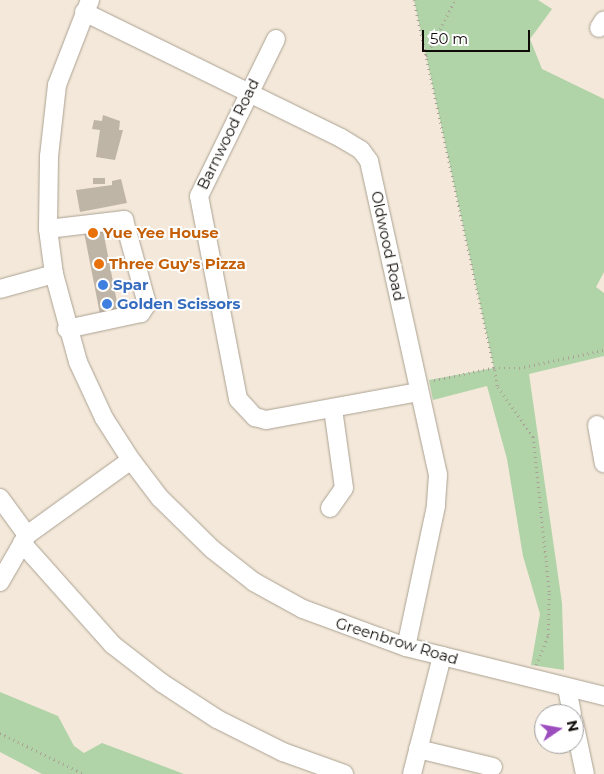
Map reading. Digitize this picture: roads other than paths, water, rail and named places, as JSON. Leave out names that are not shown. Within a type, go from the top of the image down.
[{"type":"street","name":"Oldwood Road","points":[[87,6],[247,93],[341,138],[361,150],[369,161],[417,389],[438,475],[436,506],[406,647]]},
{"type":"street","name":"Greenbrow Road","points":[[87,6],[56,85],[48,156],[48,229],[54,274],[67,329],[104,418],[131,460],[186,525],[254,582],[303,609],[406,647],[567,688],[604,695]]},
{"type":"street","name":"Barnwood Road","points":[[276,39],[247,93],[199,196],[238,399],[256,417],[266,420],[333,409],[417,389]]},
{"type":"street","points":[[48,229],[124,220],[147,304],[141,313],[67,329]]},
{"type":"street","points":[[0,289],[54,274]]},
{"type":"street","points":[[330,508],[344,488],[333,409]]},
{"type":"street","points":[[597,425],[604,463]]},
{"type":"street","points":[[0,582],[25,539],[131,460]]},
{"type":"street","points":[[0,498],[25,539],[113,645],[162,682],[217,719],[283,752],[344,774]]},
{"type":"street","points":[[412,774],[442,656]]},
{"type":"street","points":[[567,688],[570,704]]},
{"type":"street","points":[[418,749],[494,767]]},
{"type":"street","points":[[581,754],[585,774]]},
{"type":"place","name":"Yue Yee House","points":[[93,233]]},
{"type":"place","name":"Three Guy's Pizza","points":[[99,264]]},
{"type":"place","name":"Spar","points":[[103,285]]},
{"type":"place","name":"Golden Scissors","points":[[107,304]]}]
